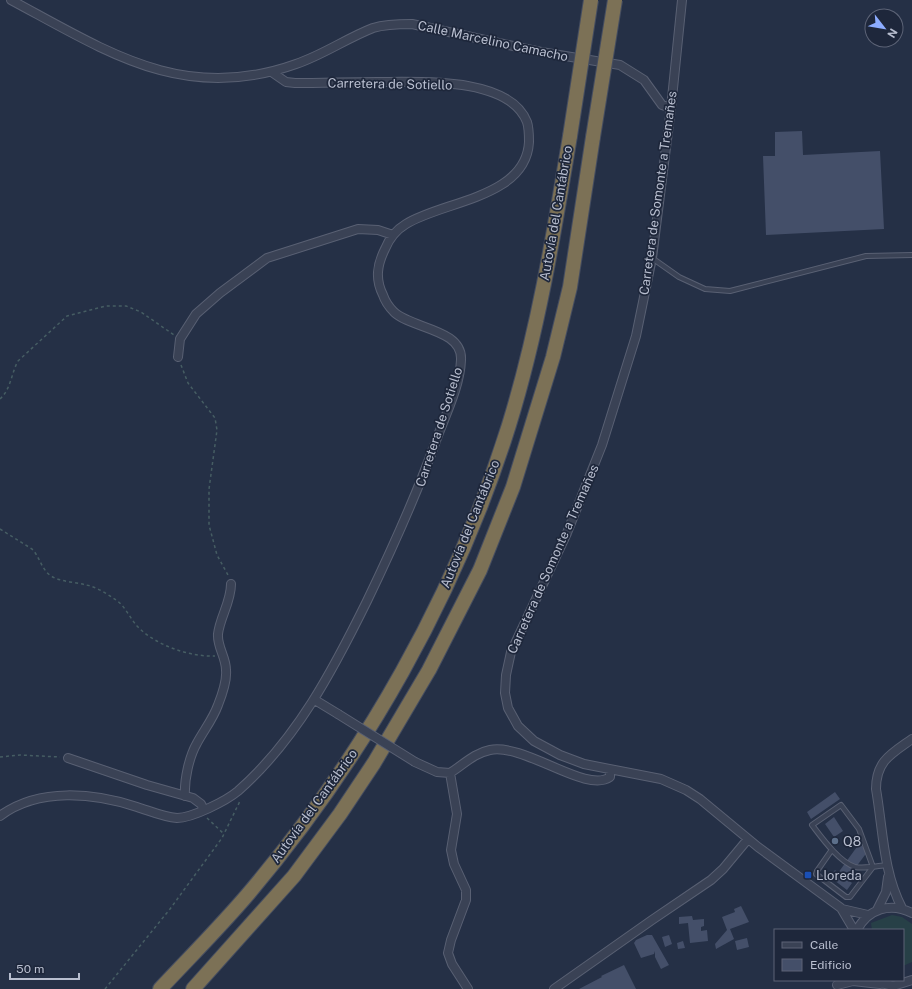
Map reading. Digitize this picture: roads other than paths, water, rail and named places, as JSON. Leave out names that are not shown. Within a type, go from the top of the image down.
[{"type":"highway","name":"Autovía del Cantábrico","points":[[160,989],[250,892],[320,801],[349,760],[402,674],[458,559],[485,493],[509,425],[528,355],[553,242],[591,0]]},
{"type":"highway","name":"Autovía del Cantábrico","points":[[193,989],[294,876],[340,814],[374,763],[429,670],[480,570],[513,487],[553,357],[570,286],[615,0]]},
{"type":"highway","points":[[205,989],[272,914],[294,876]]},
{"type":"street","name":"Calle Marcelino Camacho","points":[[11,0],[120,57],[151,68],[189,77],[218,79],[273,73],[305,61],[374,28],[393,24],[412,24],[541,52],[620,65],[644,80],[662,105],[671,108]]},
{"type":"street","name":"Carretera de Somonte a Tremañes","points":[[682,0],[671,108],[652,258],[636,336],[602,445],[567,533],[511,652],[506,675],[505,694],[508,708],[518,726],[534,741],[572,759],[610,770],[661,779],[686,790],[700,799],[748,839],[841,908]]},
{"type":"street","name":"Carretera de Sotiello","points":[[0,816],[19,805],[35,800],[71,795],[93,796],[171,817],[188,816],[204,810],[239,789],[275,754],[315,700],[340,654],[414,501],[453,392],[461,366],[461,355],[454,342],[446,336],[394,312],[386,302],[379,288],[377,275],[385,249],[393,235],[407,223],[488,192],[515,174],[524,162],[528,151],[530,136],[527,122],[520,110],[495,92],[445,82],[295,83],[286,82],[273,73]]},
{"type":"street","points":[[178,357],[180,339],[196,314],[220,293],[267,258],[358,229],[378,230],[393,235]]},
{"type":"street","points":[[185,796],[184,786],[193,752],[218,705],[224,684],[226,669],[221,654],[218,637],[220,622],[231,593],[231,584]]},
{"type":"street","points":[[315,700],[415,762],[437,772],[450,773],[474,755],[489,750],[505,749],[516,751],[578,777],[606,780],[610,777],[610,770]]},
{"type":"street","points":[[902,908],[894,892],[887,864],[876,789],[876,776],[881,764],[890,754],[912,739]]},
{"type":"street","points":[[68,758],[147,785],[193,798],[201,804],[204,810]]},
{"type":"street","points":[[450,773],[457,814],[451,850],[454,864],[466,890],[466,900],[451,940],[448,953],[452,964],[468,989]]},
{"type":"street","points":[[554,989],[710,880],[723,869],[748,839]]},
{"type":"street","points":[[877,910],[886,892],[889,874]]},
{"type":"street","points":[[856,929],[868,915],[877,910],[890,907],[902,908],[912,912]]},
{"type":"street","points":[[841,908],[868,915]]},
{"type":"street","points":[[841,908],[854,929]]},
{"type":"street","points":[[836,985],[853,981],[894,986],[910,982]]},
{"type":"street","points":[[874,981],[880,984]]},
{"type":"lane","points":[[652,258],[679,277],[705,289],[730,291],[866,256],[912,255]]},
{"type":"lane","points":[[873,867],[859,829],[841,805],[812,825],[832,851],[854,866],[873,867],[887,864]]},
{"type":"lane","points":[[832,851],[816,871],[816,874],[846,897],[850,897],[873,867]]},
{"type":"place","name":"Q8","points":[[835,841]]},
{"type":"place","name":"Lloreda","points":[[808,875]]}]
